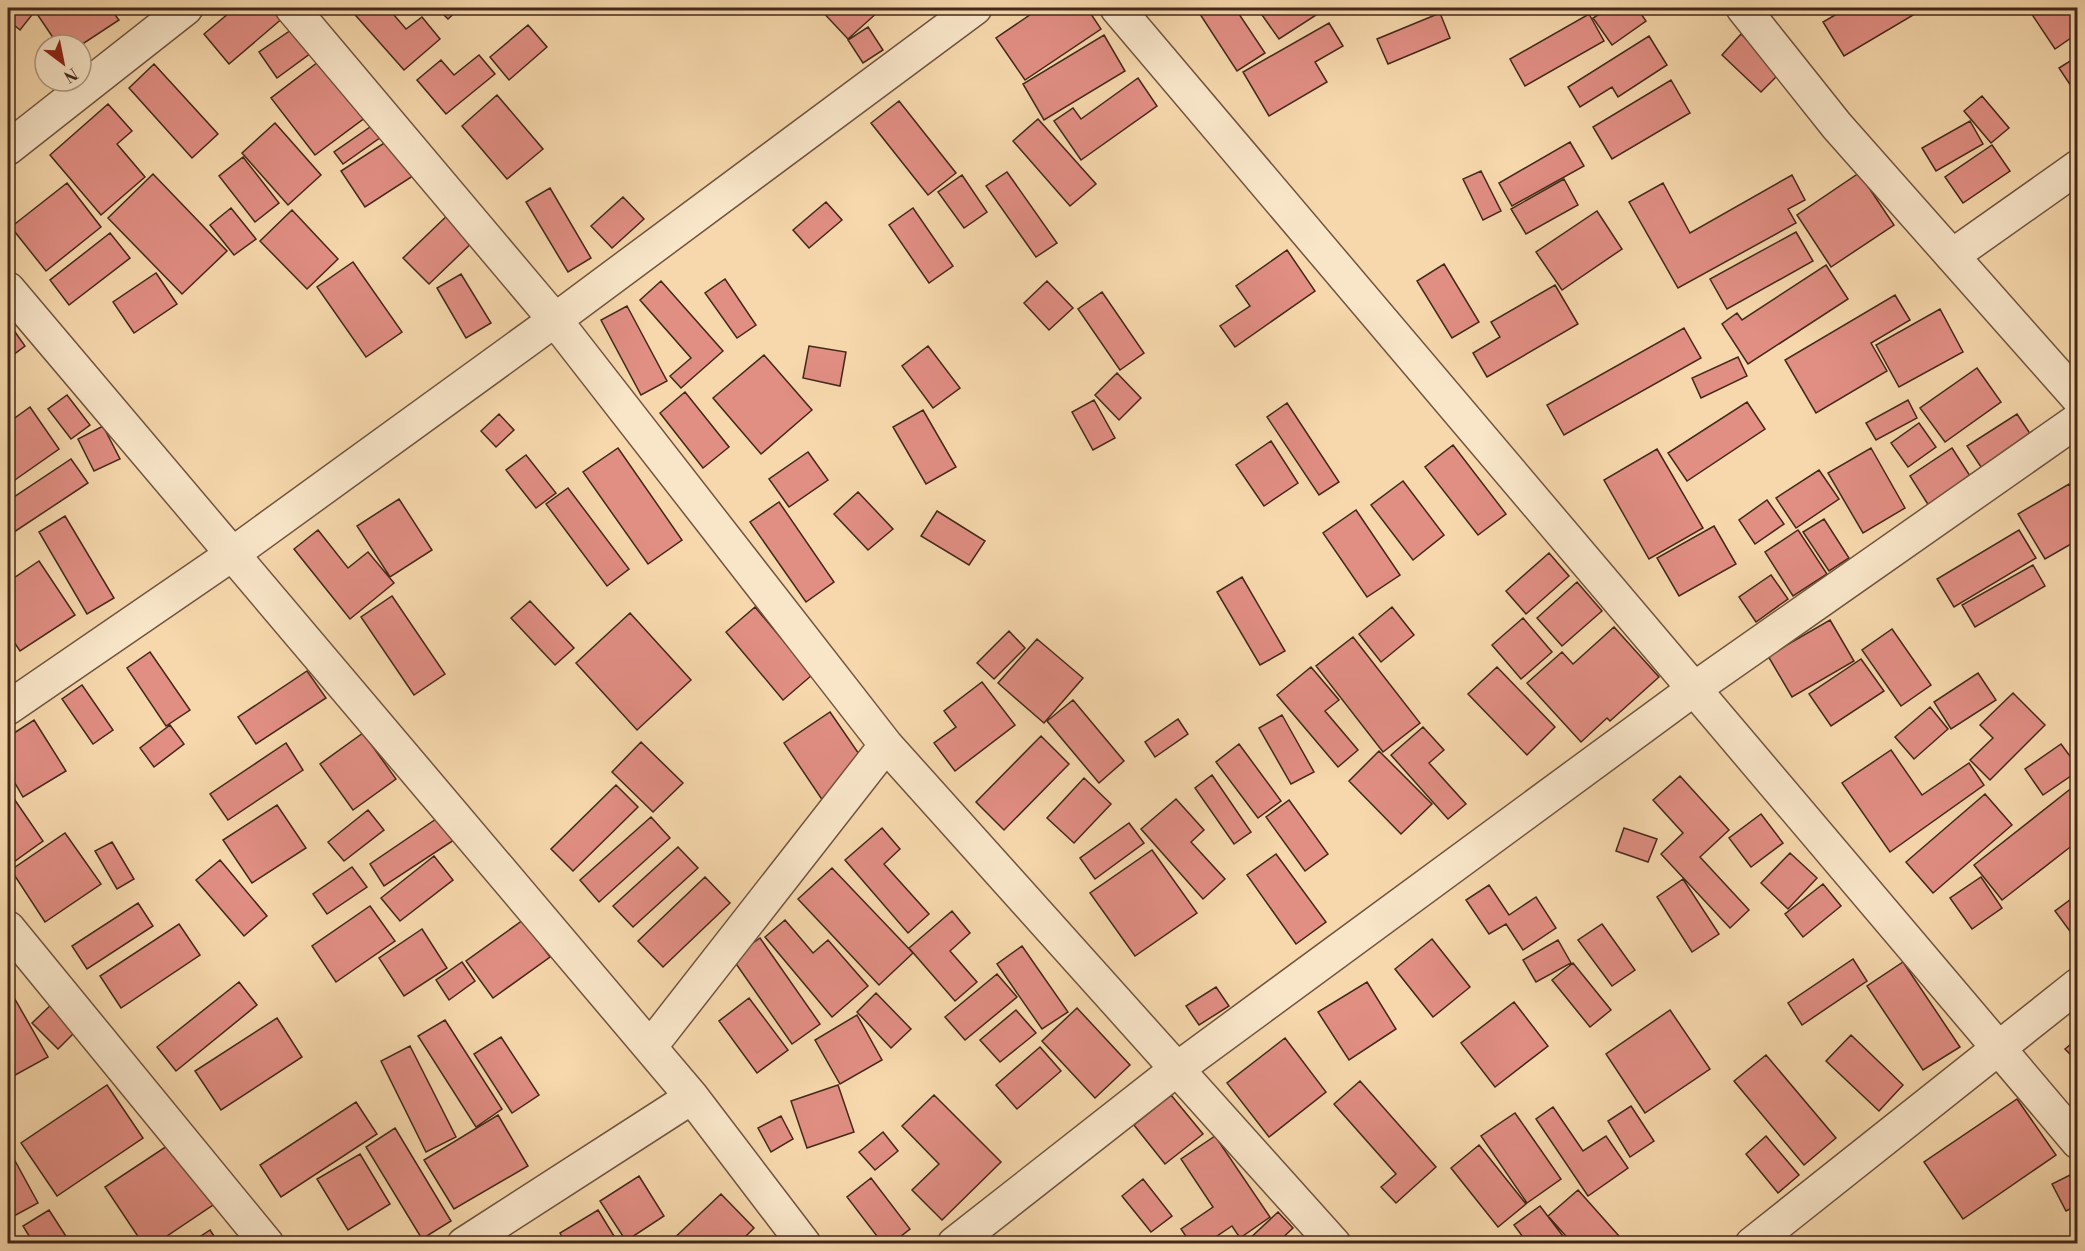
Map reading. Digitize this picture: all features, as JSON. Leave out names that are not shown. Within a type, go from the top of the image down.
[{"type":"street","points":[[8,148],[186,8]]},
{"type":"street","points":[[292,8],[555,320],[886,745],[1334,1244]]},
{"type":"street","points":[[8,708],[231,555],[555,320],[975,8]]},
{"type":"street","points":[[1743,8],[1837,126],[2078,398]]},
{"type":"street","points":[[1122,9],[2078,1142]]},
{"type":"street","points":[[1952,256],[2078,167]]},
{"type":"street","points":[[8,289],[692,1097],[804,1244]]},
{"type":"street","points":[[954,1244],[1177,1069],[1694,688],[2078,420]]},
{"type":"street","points":[[650,1047],[886,745]]},
{"type":"street","points":[[8,927],[267,1244]]},
{"type":"street","points":[[1752,1244],[2078,985]]},
{"type":"street","points":[[464,1244],[692,1097]]},
{"type":"building","points":[[8,8],[30,8],[35,11],[20,30],[8,20]]},
{"type":"building","points":[[33,8],[110,8],[119,20],[93,37],[93,33],[50,33]]},
{"type":"building","points":[[235,8],[276,8],[284,17],[229,64],[204,34]]},
{"type":"building","points":[[349,8],[388,8],[406,29],[422,17],[440,39],[404,70]]},
{"type":"building","points":[[437,8],[460,8],[448,19]]},
{"type":"building","points":[[819,8],[877,8],[879,11],[848,39]]},
{"type":"building","points":[[1040,8],[1087,8],[1101,29],[1025,80],[996,38]]},
{"type":"building","points":[[1196,8],[1235,8],[1265,53],[1237,71]]},
{"type":"building","points":[[1273,8],[1327,8],[1279,39],[1262,15]]},
{"type":"building","points":[[1609,8],[1637,8],[1646,21],[1612,45],[1593,18]]},
{"type":"building","points":[[1847,8],[1925,8],[1844,56],[1823,22]]},
{"type":"building","points":[[2039,8],[2078,8],[2078,33],[2055,49],[2031,13]]},
{"type":"building","points":[[1440,13],[1450,38],[1388,64],[1377,39]]},
{"type":"building","points":[[1589,14],[1604,41],[1525,86],[1510,59]]},
{"type":"building","points":[[1329,23],[1343,46],[1315,62],[1327,82],[1269,116],[1243,72]]},
{"type":"building","points":[[528,25],[547,47],[509,80],[490,57]]},
{"type":"building","points":[[868,27],[883,50],[863,63],[848,40]]},
{"type":"building","points":[[294,28],[311,53],[277,78],[259,52]]},
{"type":"building","points":[[1741,34],[1781,72],[1761,92],[1722,55]]},
{"type":"building","points":[[1104,35],[1125,71],[1044,120],[1023,84]]},
{"type":"building","points":[[1649,36],[1667,65],[1618,97],[1612,87],[1580,107],[1568,87]]},
{"type":"building","points":[[479,55],[495,74],[446,114],[417,80],[441,60],[454,75]]},
{"type":"building","points":[[2078,56],[2078,86],[2073,89],[2059,68]]},
{"type":"building","points":[[322,59],[366,117],[315,155],[271,98]]},
{"type":"building","points":[[154,64],[218,134],[192,158],[129,88]]},
{"type":"building","points":[[1138,78],[1157,106],[1081,160],[1054,121],[1073,108],[1081,119]]},
{"type":"building","points":[[1671,80],[1690,113],[1612,159],[1593,127]]},
{"type":"building","points":[[497,95],[543,149],[507,179],[462,126]]},
{"type":"building","points":[[1982,96],[2009,128],[1991,143],[1964,111]]},
{"type":"building","points":[[899,101],[956,173],[928,195],[871,123]]},
{"type":"building","points":[[108,104],[132,131],[117,144],[145,177],[101,215],[50,155]]},
{"type":"building","points":[[1038,119],[1096,184],[1070,206],[1013,141]]},
{"type":"building","points":[[1970,121],[1983,144],[1936,171],[1922,148]]},
{"type":"building","points":[[275,123],[321,175],[288,205],[242,153]]},
{"type":"building","points":[[373,125],[381,137],[343,164],[334,152]]},
{"type":"building","points":[[395,136],[419,172],[365,207],[341,171]]},
{"type":"building","points":[[1570,142],[1584,166],[1512,206],[1499,183]]},
{"type":"building","points":[[1992,145],[2010,171],[1963,203],[1945,177]]},
{"type":"building","points":[[243,157],[279,203],[255,222],[219,176]]},
{"type":"building","points":[[1481,171],[1501,211],[1483,220],[1463,179]]},
{"type":"building","points":[[1007,172],[1057,243],[1036,257],[986,186]]},
{"type":"building","points":[[1859,173],[1894,225],[1831,267],[1797,215]]},
{"type":"building","points":[[153,174],[227,251],[182,294],[108,218]]},
{"type":"building","points":[[962,175],[987,212],[964,228],[938,192]]},
{"type":"building","points":[[1792,175],[1805,200],[1788,209],[1796,223],[1678,288],[1629,202],[1663,183],[1690,233]]},
{"type":"building","points":[[1564,179],[1578,205],[1526,234],[1511,209]]},
{"type":"building","points":[[67,183],[101,227],[46,271],[11,227]]},
{"type":"building","points":[[550,188],[591,258],[568,272],[526,202]]},
{"type":"building","points":[[623,197],[644,219],[612,248],[591,226]]},
{"type":"building","points":[[826,202],[842,220],[809,248],[793,230]]},
{"type":"building","points":[[231,208],[256,239],[234,255],[210,225]]},
{"type":"building","points":[[913,208],[953,266],[929,283],[889,225]]},
{"type":"building","points":[[454,209],[479,236],[429,284],[403,258]]},
{"type":"building","points":[[292,210],[338,259],[307,289],[260,241]]},
{"type":"building","points":[[1597,211],[1622,249],[1562,290],[1536,252]]},
{"type":"building","points":[[1796,232],[1813,261],[1727,309],[1710,279]]},
{"type":"building","points":[[110,233],[130,258],[69,305],[50,280]]},
{"type":"building","points":[[1287,250],[1315,291],[1235,347],[1220,326],[1250,306],[1236,286]]},
{"type":"building","points":[[353,262],[402,332],[366,357],[317,287]]},
{"type":"building","points":[[1444,264],[1479,322],[1452,338],[1417,281]]},
{"type":"building","points":[[1826,265],[1848,299],[1748,364],[1722,324],[1737,313],[1742,320]]},
{"type":"building","points":[[156,273],[177,304],[134,333],[113,302]]},
{"type":"building","points":[[461,274],[491,323],[466,338],[437,288]]},
{"type":"building","points":[[725,279],[756,325],[737,338],[705,293]]},
{"type":"building","points":[[661,281],[723,351],[681,388],[670,376],[691,358],[640,300]]},
{"type":"building","points":[[1047,281],[1073,308],[1049,330],[1024,303]]},
{"type":"building","points":[[1555,285],[1578,324],[1487,377],[1473,353],[1500,337],[1491,322]]},
{"type":"building","points":[[1102,292],[1144,353],[1120,370],[1078,309]]},
{"type":"building","points":[[1895,295],[1910,320],[1871,343],[1887,371],[1816,413],[1785,360]]},
{"type":"building","points":[[627,306],[667,381],[641,395],[601,320]]},
{"type":"building","points":[[1940,309],[1963,352],[1899,387],[1876,345]]},
{"type":"building","points":[[8,322],[25,346],[9,358],[8,357]]},
{"type":"building","points":[[1684,328],[1701,358],[1564,435],[1547,405]]},
{"type":"building","points":[[809,346],[846,352],[840,386],[803,378]]},
{"type":"building","points":[[928,346],[960,388],[933,408],[902,366]]},
{"type":"building","points":[[764,355],[812,410],[761,454],[713,398]]},
{"type":"building","points":[[1738,357],[1747,376],[1701,398],[1692,378]]},
{"type":"building","points":[[1977,368],[2001,402],[1945,442],[1920,408]]},
{"type":"building","points":[[1117,373],[1141,398],[1119,420],[1095,395]]},
{"type":"building","points":[[685,392],[729,447],[703,468],[660,413]]},
{"type":"building","points":[[67,395],[90,425],[71,439],[48,409]]},
{"type":"building","points":[[1094,400],[1115,438],[1093,450],[1072,412]]},
{"type":"building","points":[[1908,400],[1917,418],[1876,440],[1866,423]]},
{"type":"building","points":[[1747,402],[1765,429],[1687,481],[1668,453]]},
{"type":"building","points":[[1287,403],[1339,482],[1319,495],[1267,417]]},
{"type":"building","points":[[30,407],[59,449],[12,482],[8,475],[8,423]]},
{"type":"building","points":[[923,410],[956,467],[926,484],[893,427]]},
{"type":"building","points":[[499,414],[514,430],[496,447],[481,431]]},
{"type":"building","points":[[2017,414],[2033,438],[1983,470],[1967,446]]},
{"type":"building","points":[[1919,423],[1936,447],[1908,467],[1891,443]]},
{"type":"building","points":[[103,426],[120,459],[94,471],[78,439]]},
{"type":"building","points":[[1271,441],[1298,483],[1264,506],[1236,465]]},
{"type":"building","points":[[1453,445],[1506,514],[1478,535],[1425,467]]},
{"type":"building","points":[[618,448],[682,540],[648,564],[583,472]]},
{"type":"building","points":[[1871,448],[1905,508],[1863,533],[1828,473]]},
{"type":"building","points":[[1952,448],[1972,479],[1929,506],[1910,476]]},
{"type":"building","points":[[1657,449],[1703,528],[1649,559],[1604,480]]},
{"type":"building","points":[[808,452],[828,480],[789,507],[769,479]]},
{"type":"building","points":[[526,455],[556,493],[536,508],[506,470]]},
{"type":"building","points":[[71,459],[88,483],[8,536],[8,501]]},
{"type":"building","points":[[1819,470],[1839,499],[1796,528],[1776,498]]},
{"type":"building","points":[[1403,481],[1444,535],[1413,560],[1371,505]]},
{"type":"building","points":[[2069,484],[2078,499],[2078,540],[2045,559],[2018,514]]},
{"type":"building","points":[[568,488],[629,569],[607,586],[546,504]]},
{"type":"building","points":[[858,492],[893,529],[868,550],[834,514]]},
{"type":"building","points":[[399,499],[432,550],[390,577],[357,526]]},
{"type":"building","points":[[1767,500],[1784,524],[1755,544],[1739,520]]},
{"type":"building","points":[[779,502],[834,582],[806,602],[750,522]]},
{"type":"building","points":[[1356,510],[1400,575],[1367,597],[1323,533]]},
{"type":"building","points":[[937,511],[985,541],[969,565],[921,536]]},
{"type":"building","points":[[65,516],[114,598],[87,614],[39,532]]},
{"type":"building","points":[[1824,519],[1849,558],[1829,571],[1803,532]]},
{"type":"building","points":[[1714,526],[1736,564],[1679,596],[1657,558]]},
{"type":"building","points":[[318,530],[348,568],[368,552],[394,583],[350,619],[294,549]]},
{"type":"building","points":[[1798,530],[1827,574],[1793,596],[1765,552]]},
{"type":"building","points":[[2019,530],[2036,558],[1954,607],[1937,579]]},
{"type":"building","points":[[1549,553],[1569,576],[1526,614],[1506,591]]},
{"type":"building","points":[[39,561],[75,615],[20,651],[8,633],[8,582]]},
{"type":"building","points":[[2033,565],[2045,586],[1975,627],[1962,605]]},
{"type":"building","points":[[1771,575],[1788,599],[1756,622],[1739,597]]},
{"type":"building","points":[[1242,577],[1285,651],[1260,665],[1217,592]]},
{"type":"building","points":[[1577,582],[1602,611],[1562,646],[1537,618]]},
{"type":"building","points":[[392,596],[445,674],[414,695],[361,617]]},
{"type":"building","points":[[530,601],[574,648],[555,665],[511,618]]},
{"type":"building","points":[[755,607],[812,675],[783,700],[726,632]]},
{"type":"building","points":[[1392,607],[1414,635],[1381,662],[1359,634]]},
{"type":"building","points":[[630,613],[691,680],[637,730],[576,663]]},
{"type":"building","points":[[1523,618],[1552,652],[1521,679],[1492,645]]},
{"type":"building","points":[[1830,620],[1854,661],[1792,697],[1768,656]]},
{"type":"building","points":[[1614,627],[1659,677],[1610,721],[1607,718],[1581,742],[1527,683],[1562,652],[1573,664]]},
{"type":"building","points":[[1892,629],[1931,685],[1901,706],[1862,650]]},
{"type":"building","points":[[1009,631],[1025,648],[994,679],[977,663]]},
{"type":"building","points":[[1353,637],[1420,723],[1383,752],[1316,666]]},
{"type":"building","points":[[1037,639],[1083,678],[1044,723],[998,683]]},
{"type":"building","points":[[150,652],[190,710],[166,726],[127,668]]},
{"type":"building","points":[[1861,659],[1884,691],[1831,726],[1809,694]]},
{"type":"building","points":[[1311,667],[1339,700],[1325,711],[1358,750],[1338,767],[1277,695]]},
{"type":"building","points":[[1497,667],[1555,727],[1527,755],[1468,694]]},
{"type":"building","points":[[307,671],[326,698],[256,744],[238,717]]},
{"type":"building","points":[[1978,673],[1996,700],[1951,729],[1934,702]]},
{"type":"building","points":[[982,682],[1015,725],[955,771],[934,743],[956,727],[944,711]]},
{"type":"building","points":[[82,685],[113,730],[93,744],[62,699]]},
{"type":"building","points":[[2013,693],[2045,725],[1990,780],[1970,760],[1993,738],[1980,725]]},
{"type":"building","points":[[1073,700],[1124,761],[1099,783],[1047,721]]},
{"type":"building","points":[[1930,707],[1948,729],[1914,759],[1895,737]]},
{"type":"building","points":[[830,712],[870,770],[823,801],[784,743]]},
{"type":"building","points":[[1282,715],[1314,772],[1291,784],[1259,728]]},
{"type":"building","points":[[1178,719],[1188,734],[1155,757],[1145,742]]},
{"type":"building","points":[[34,720],[66,771],[23,797],[8,771],[8,737]]},
{"type":"building","points":[[170,725],[184,744],[154,767],[140,748]]},
{"type":"building","points":[[1423,727],[1444,750],[1429,763],[1466,804],[1448,819],[1391,755]]},
{"type":"building","points":[[363,733],[396,779],[353,810],[320,764]]},
{"type":"building","points":[[1041,736],[1069,764],[1004,830],[976,802]]},
{"type":"building","points":[[641,742],[683,783],[653,812],[612,772]]},
{"type":"building","points":[[286,743],[303,770],[228,820],[210,794]]},
{"type":"building","points":[[1239,744],[1281,801],[1258,818],[1216,762]]},
{"type":"building","points":[[2061,744],[2078,767],[2078,771],[2043,795],[2025,769]]},
{"type":"building","points":[[1891,750],[1922,795],[1969,763],[1984,785],[1890,852],[1842,783]]},
{"type":"building","points":[[1379,751],[1432,804],[1401,834],[1349,781]]},
{"type":"building","points":[[1212,775],[1251,832],[1234,844],[1195,788]]},
{"type":"building","points":[[1680,776],[1729,830],[1700,857],[1749,910],[1730,928],[1661,854],[1683,833],[1653,800]]},
{"type":"building","points":[[1084,778],[1111,804],[1074,843],[1047,818]]},
{"type":"building","points":[[2078,783],[2078,841],[2002,900],[1974,865]]},
{"type":"building","points":[[616,785],[638,807],[573,871],[551,849]]},
{"type":"building","points":[[8,790],[43,841],[8,866]]},
{"type":"building","points":[[1985,794],[2012,825],[1933,893],[1906,862]]},
{"type":"building","points":[[1176,799],[1204,830],[1191,842],[1225,879],[1203,899],[1141,829]]},
{"type":"building","points":[[1289,800],[1328,854],[1305,871],[1266,817]]},
{"type":"building","points":[[277,805],[306,848],[252,883],[223,840]]},
{"type":"building","points":[[368,810],[384,830],[344,861],[328,842]]},
{"type":"building","points":[[1761,814],[1783,843],[1751,867],[1729,838]]},
{"type":"building","points":[[442,815],[457,838],[384,886],[370,864]]},
{"type":"building","points":[[651,817],[670,838],[599,902],[580,880]]},
{"type":"building","points":[[1129,823],[1144,843],[1095,879],[1080,858]]},
{"type":"building","points":[[882,828],[900,849],[884,864],[929,914],[908,933],[845,860]]},
{"type":"building","points":[[1624,828],[1657,839],[1648,862],[1616,851]]},
{"type":"building","points":[[65,833],[101,884],[45,922],[11,870]]},
{"type":"building","points":[[112,842],[134,879],[117,889],[95,851]]},
{"type":"building","points":[[678,847],[698,868],[633,927],[613,906]]},
{"type":"building","points":[[1152,850],[1197,913],[1135,956],[1090,893]]},
{"type":"building","points":[[1790,853],[1817,878],[1788,909],[1761,883]]},
{"type":"building","points":[[1276,854],[1326,922],[1296,944],[1247,875]]},
{"type":"building","points":[[434,856],[453,880],[400,921],[381,898]]},
{"type":"building","points":[[220,860],[267,916],[244,936],[196,880]]},
{"type":"building","points":[[352,867],[367,887],[327,914],[313,894]]},
{"type":"building","points":[[832,868],[913,953],[879,985],[798,899]]},
{"type":"building","points":[[705,877],[730,903],[663,967],[638,941]]},
{"type":"building","points":[[1981,877],[2002,908],[1972,929],[1950,898]]},
{"type":"building","points":[[1683,879],[1719,934],[1692,952],[1657,897]]},
{"type":"building","points":[[1823,884],[1841,906],[1803,937],[1785,914]]},
{"type":"building","points":[[1489,885],[1509,915],[1536,897],[1556,928],[1523,950],[1506,924],[1489,934],[1466,900]]},
{"type":"building","points":[[2078,894],[2078,936],[2075,938],[2055,911]]},
{"type":"building","points":[[138,903],[153,926],[87,969],[72,946]]},
{"type":"building","points":[[370,906],[395,941],[336,982],[312,946]]},
{"type":"building","points":[[952,911],[970,933],[950,951],[977,982],[955,1001],[909,948]]},
{"type":"building","points":[[523,920],[550,957],[493,998],[466,961]]},
{"type":"building","points":[[785,920],[813,953],[828,940],[868,986],[832,1017],[765,937]]},
{"type":"building","points":[[179,924],[200,955],[121,1008],[100,976]]},
{"type":"building","points":[[1602,924],[1635,970],[1612,986],[1578,940]]},
{"type":"building","points":[[422,929],[447,968],[404,996],[379,958]]},
{"type":"building","points":[[760,938],[820,1024],[792,1044],[732,958]]},
{"type":"building","points":[[1432,939],[1470,987],[1433,1017],[1395,969]]},
{"type":"building","points":[[1558,940],[1571,963],[1536,982],[1523,960]]},
{"type":"building","points":[[1022,946],[1068,1012],[1042,1029],[997,964]]},
{"type":"building","points":[[1853,959],[1867,981],[1802,1025],[1788,1003]]},
{"type":"building","points":[[462,962],[475,981],[449,1000],[436,980]]},
{"type":"building","points":[[1903,962],[1960,1047],[1923,1070],[1867,986]]},
{"type":"building","points":[[1573,963],[1611,1010],[1590,1027],[1552,980]]},
{"type":"building","points":[[997,974],[1017,997],[965,1040],[945,1017]]},
{"type":"building","points":[[239,982],[257,1005],[176,1071],[157,1047]]},
{"type":"building","points":[[1367,982],[1396,1029],[1349,1060],[1318,1012]]},
{"type":"building","points":[[8,987],[48,1057],[8,1079]]},
{"type":"building","points":[[1216,987],[1229,1006],[1199,1025],[1186,1006]]},
{"type":"building","points":[[876,993],[911,1029],[891,1048],[857,1012]]},
{"type":"building","points":[[749,998],[788,1050],[757,1073],[719,1021]]},
{"type":"building","points":[[1514,1002],[1548,1046],[1495,1087],[1461,1043]]},
{"type":"building","points":[[53,1003],[78,1029],[58,1049],[32,1023]]},
{"type":"building","points":[[1077,1008],[1130,1065],[1095,1098],[1042,1041]]},
{"type":"building","points":[[1016,1010],[1036,1033],[1000,1062],[980,1040]]},
{"type":"building","points":[[1670,1010],[1710,1069],[1645,1113],[1606,1054]]},
{"type":"building","points":[[857,1015],[882,1060],[840,1084],[815,1040]]},
{"type":"building","points":[[277,1018],[302,1057],[221,1110],[195,1071]]},
{"type":"building","points":[[445,1020],[502,1109],[476,1127],[418,1036]]},
{"type":"building","points":[[1851,1035],[1903,1085],[1879,1111],[1826,1061]]},
{"type":"building","points":[[501,1037],[539,1095],[512,1113],[474,1054]]},
{"type":"building","points":[[1285,1038],[1326,1092],[1269,1137],[1227,1083]]},
{"type":"building","points":[[2078,1038],[2078,1062],[2065,1049]]},
{"type":"building","points":[[410,1046],[456,1137],[426,1152],[381,1061]]},
{"type":"building","points":[[1040,1047],[1061,1071],[1017,1109],[996,1085]]},
{"type":"building","points":[[1766,1055],[1836,1138],[1804,1165],[1734,1081]]},
{"type":"building","points":[[1360,1081],[1436,1167],[1396,1203],[1381,1187],[1396,1174],[1334,1104]]},
{"type":"building","points":[[107,1085],[143,1138],[57,1196],[21,1143]]},
{"type":"building","points":[[838,1085],[854,1132],[807,1148],[791,1101]]},
{"type":"building","points":[[934,1095],[1001,1162],[942,1220],[912,1190],[939,1164],[902,1126]]},
{"type":"building","points":[[1171,1095],[1203,1134],[1165,1164],[1134,1125]]},
{"type":"building","points":[[2017,1099],[2056,1155],[1963,1219],[1924,1162]]},
{"type":"building","points":[[356,1102],[377,1134],[281,1197],[260,1165]]},
{"type":"building","points":[[1631,1106],[1654,1141],[1630,1157],[1608,1121]]},
{"type":"building","points":[[1553,1107],[1583,1151],[1606,1136],[1628,1168],[1588,1196],[1536,1119]]},
{"type":"building","points":[[1515,1113],[1561,1179],[1527,1203],[1481,1136]]},
{"type":"building","points":[[498,1115],[528,1166],[454,1209],[424,1160]]},
{"type":"building","points":[[781,1116],[793,1139],[771,1152],[758,1128]]},
{"type":"building","points":[[395,1128],[451,1221],[422,1239],[366,1147]]},
{"type":"building","points":[[883,1132],[898,1151],[875,1170],[859,1152]]},
{"type":"building","points":[[1215,1136],[1270,1217],[1240,1238],[1232,1226],[1205,1244],[1191,1244],[1181,1229],[1213,1207],[1181,1159]]},
{"type":"building","points":[[1766,1136],[1799,1175],[1778,1193],[1746,1154]]},
{"type":"building","points":[[170,1144],[216,1203],[155,1244],[143,1244],[105,1187]]},
{"type":"building","points":[[1479,1145],[1526,1204],[1498,1227],[1451,1168]]},
{"type":"building","points":[[8,1148],[38,1203],[14,1216],[8,1204]]},
{"type":"building","points":[[360,1154],[390,1204],[348,1230],[317,1179]]},
{"type":"building","points":[[2074,1173],[2078,1181],[2078,1205],[2066,1211],[2052,1184]]},
{"type":"building","points":[[639,1176],[664,1216],[626,1241],[600,1201]]},
{"type":"building","points":[[871,1178],[910,1229],[891,1244],[883,1244],[847,1197]]},
{"type":"building","points":[[1143,1179],[1172,1216],[1151,1232],[1122,1196]]},
{"type":"building","points":[[1578,1190],[1619,1236],[1611,1244],[1573,1244],[1548,1216]]},
{"type":"building","points":[[721,1194],[754,1228],[738,1244],[668,1244]]},
{"type":"building","points":[[1540,1206],[1569,1244],[1528,1244],[1514,1225]]},
{"type":"building","points":[[49,1210],[71,1244],[34,1244],[23,1226]]},
{"type":"building","points":[[598,1210],[614,1236],[602,1244],[566,1244],[560,1233]]},
{"type":"building","points":[[1278,1212],[1293,1228],[1276,1244],[1248,1244],[1246,1242]]},
{"type":"building","points":[[210,1230],[219,1244],[189,1244]]}]
